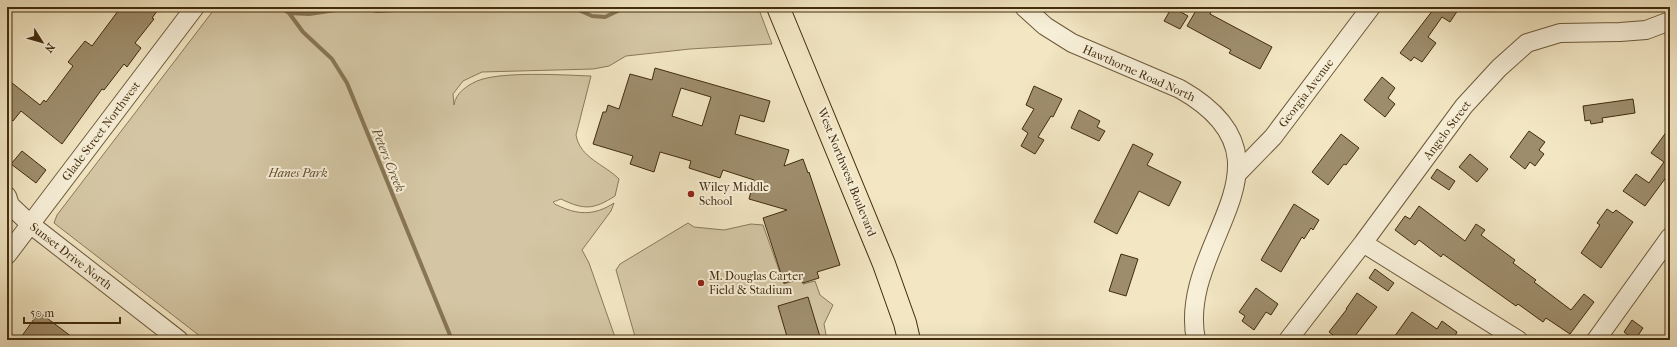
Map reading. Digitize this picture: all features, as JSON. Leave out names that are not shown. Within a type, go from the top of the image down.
[{"type":"main road","name":"West Northwest Boulevard","points":[[782,10],[884,264],[905,323],[909,340]]},
{"type":"street","name":"Glade Street Northwest","points":[[7,255],[195,7]]},
{"type":"street","name":"Hawthorne Road North","points":[[1024,7],[1045,26],[1072,43],[1180,89],[1204,104],[1220,119],[1229,133],[1237,155],[1237,174],[1232,198],[1204,267],[1196,292],[1193,319],[1196,340]]},
{"type":"street","name":"Georgia Avenue","points":[[1237,174],[1273,137],[1371,7]]},
{"type":"street","name":"Angelo Street","points":[[1288,340],[1363,243],[1464,106],[1498,68],[1527,43],[1560,33],[1646,30],[1670,21]]},
{"type":"street","name":"Sunset Drive North","points":[[7,196],[10,205],[30,224],[179,340]]},
{"type":"street","points":[[1596,340],[1670,237]]},
{"type":"street","points":[[1363,243],[1518,340]]},
{"type":"green space","name":"Hanes Park","points":[[216,7],[758,7],[772,44],[690,49],[626,56],[609,66],[593,69],[482,72],[463,81],[453,94],[454,105],[459,93],[469,85],[477,81],[501,76],[532,74],[591,76],[576,135],[578,143],[587,155],[619,179],[615,196],[601,204],[588,207],[582,207],[561,199],[553,202],[556,205],[572,211],[586,213],[599,210],[614,203],[611,211],[582,250],[589,263],[616,340],[205,340],[54,223],[57,215]]},
{"type":"green space","name":"M. Douglas Carter Field & Stadium","points":[[688,223],[694,227],[724,230],[751,224],[763,225],[784,284],[800,279],[803,284],[815,281],[820,295],[833,305],[824,324],[827,340],[636,340],[616,270],[620,264]]},
{"type":"building","points":[[121,7],[160,7],[152,18],[154,19],[135,43],[141,48],[127,67],[124,64],[104,90],[102,89],[62,144],[21,111],[13,121],[7,116],[7,79],[40,105],[44,100],[46,102],[73,66],[68,62],[85,41],[92,46]]},
{"type":"building","points":[[1172,7],[1188,16],[1180,29],[1164,21]]},
{"type":"building","points":[[1198,7],[1213,7],[1210,14],[1272,47],[1260,69],[1229,53],[1231,50],[1187,26]]},
{"type":"building","points":[[1428,7],[1460,7],[1450,22],[1442,17],[1428,37],[1436,43],[1422,62],[1414,57],[1411,61],[1400,53],[1433,10]]},
{"type":"building","name":"Wiley Middle School","points":[[655,68],[770,101],[764,122],[740,115],[735,134],[789,150],[784,166],[803,159],[808,173],[809,172],[840,265],[817,272],[819,278],[803,283],[801,278],[784,283],[763,218],[787,210],[749,199],[754,180],[723,170],[720,178],[689,168],[691,161],[660,152],[654,172],[630,164],[633,156],[593,144],[603,112],[606,112],[608,105],[619,109],[630,74],[652,80]],"holes":[[[681,88],[711,97],[702,126],[672,116]]]},
{"type":"building","points":[[1382,77],[1395,88],[1388,98],[1395,104],[1385,117],[1364,100]]},
{"type":"building","points":[[1034,86],[1062,99],[1053,117],[1051,116],[1038,137],[1044,140],[1035,154],[1021,146],[1028,133],[1022,129],[1034,109],[1026,105]]},
{"type":"building","points":[[1633,99],[1635,113],[1602,118],[1603,122],[1591,124],[1590,120],[1585,121],[1583,106]]},
{"type":"building","points":[[1079,110],[1100,121],[1097,127],[1105,131],[1099,141],[1071,128]]},
{"type":"building","points":[[1670,127],[1670,172],[1645,206],[1623,191],[1636,174],[1649,183],[1664,162],[1651,153]]},
{"type":"building","points":[[1529,131],[1545,142],[1539,150],[1544,154],[1535,166],[1530,162],[1525,169],[1510,157]]},
{"type":"building","points":[[1341,134],[1359,148],[1346,165],[1344,164],[1328,185],[1312,172]]},
{"type":"building","points":[[1133,144],[1153,154],[1147,165],[1181,182],[1169,206],[1139,191],[1117,234],[1094,222]]},
{"type":"building","points":[[22,151],[46,170],[36,183],[11,164]]},
{"type":"building","points":[[1470,154],[1488,169],[1477,182],[1459,167]]},
{"type":"building","points":[[1437,169],[1455,181],[1449,190],[1431,178]]},
{"type":"building","points":[[1294,204],[1319,220],[1313,230],[1311,228],[1304,239],[1302,237],[1281,272],[1261,260]]},
{"type":"building","points":[[1419,206],[1465,241],[1476,224],[1485,230],[1481,235],[1515,260],[1513,263],[1536,280],[1534,282],[1571,310],[1584,294],[1594,302],[1570,334],[1546,318],[1543,322],[1518,304],[1516,306],[1443,254],[1441,257],[1419,240],[1415,245],[1395,230],[1405,216],[1410,219]]},
{"type":"building","points":[[1607,209],[1613,213],[1616,210],[1633,222],[1601,268],[1581,253],[1600,225],[1597,223]]},
{"type":"building","points":[[1121,254],[1138,259],[1126,296],[1109,291]]},
{"type":"building","points":[[1375,269],[1394,283],[1388,291],[1369,278]]},
{"type":"building","points":[[1256,288],[1278,304],[1271,315],[1266,312],[1254,330],[1242,321],[1245,316],[1239,312]]},
{"type":"building","points":[[1357,293],[1377,307],[1352,340],[1340,340],[1329,332],[1347,309]]},
{"type":"building","points":[[808,297],[821,340],[788,340],[778,306]]},
{"type":"building","points":[[39,312],[76,340],[19,340]]},
{"type":"building","points":[[1412,312],[1437,329],[1442,321],[1457,332],[1453,340],[1392,340]]},
{"type":"building","points":[[1632,320],[1643,328],[1635,340],[1624,332]]},
{"type":"waterway","name":"Peters Creek","points":[[280,7],[289,13],[303,32],[332,59],[347,83],[452,340]]},
{"type":"waterway","points":[[289,13],[309,14],[356,7],[378,11],[435,7]]},
{"type":"waterway","points":[[572,7],[592,16],[605,17],[626,7]]},
{"type":"place","name":"Wiley Middle School","points":[[691,194]]},
{"type":"place","name":"M. Douglas Carter Field & Stadium","points":[[701,283]]}]
